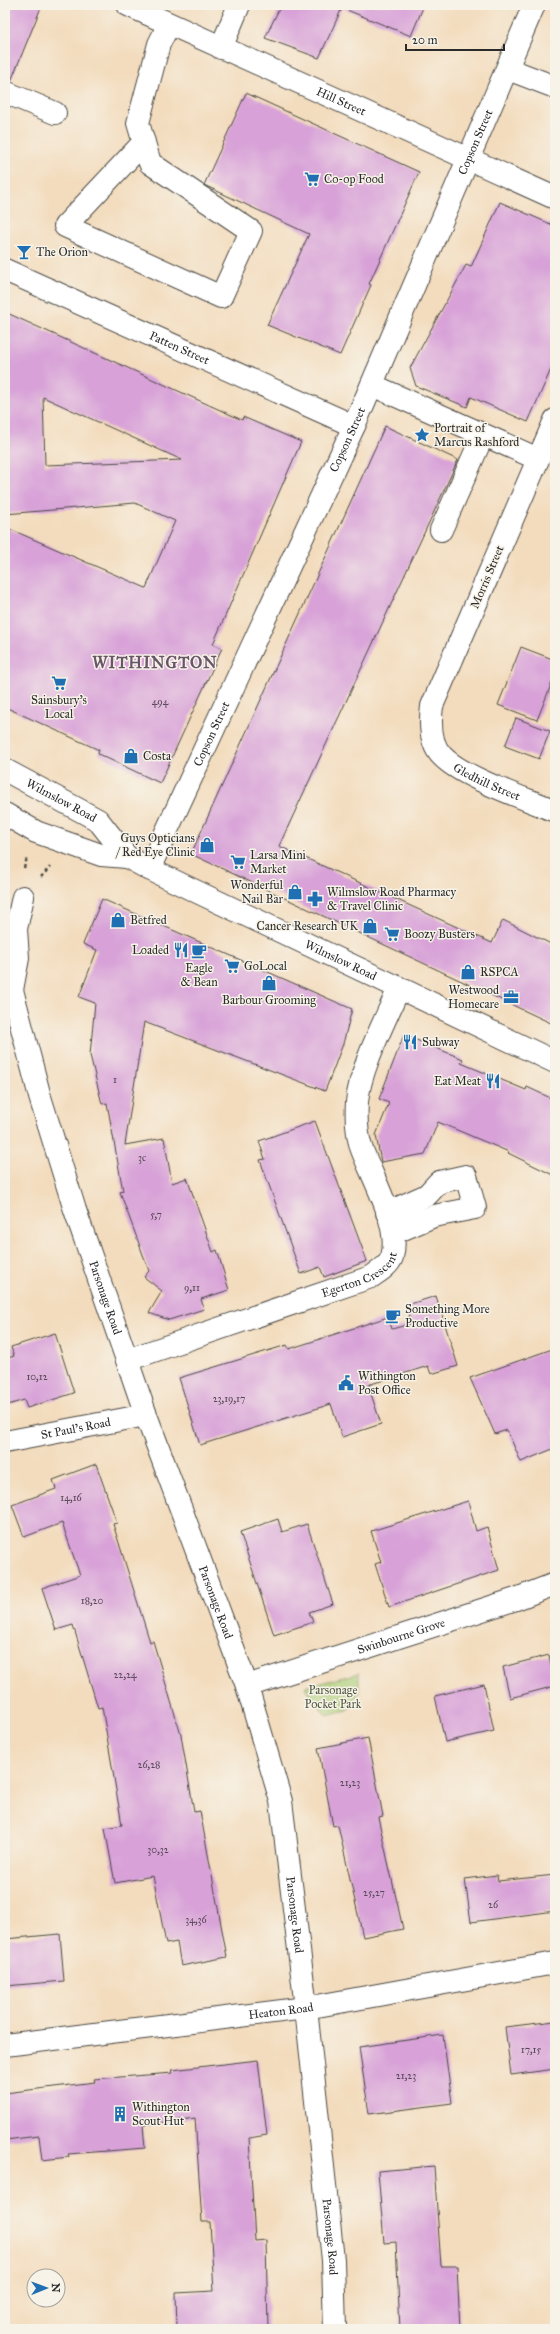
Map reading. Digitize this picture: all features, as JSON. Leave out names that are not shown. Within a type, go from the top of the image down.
[{"type":"street","name":"Hill Street","points":[[128,5],[555,198]]},
{"type":"street","points":[[221,48],[239,5]]},
{"type":"street","name":"Copson Street","points":[[149,869],[354,426],[508,69],[534,5]]},
{"type":"street","points":[[144,142],[65,226],[222,297],[251,231],[150,163],[144,142],[138,124],[159,44],[169,24]]},
{"type":"street","points":[[508,69],[555,87]]},
{"type":"street","points":[[5,92],[55,113]]},
{"type":"street","name":"Patten Street","points":[[5,270],[354,426]]},
{"type":"street","points":[[372,385],[538,459]]},
{"type":"street","name":"Morris Street","points":[[432,736],[430,721],[432,706],[555,420]]},
{"type":"street","points":[[441,530],[483,435]]},
{"type":"street","name":"Gledhill Street","points":[[432,736],[435,746],[442,756],[464,773],[555,811]]},
{"type":"street","name":"Wilmslow Road","points":[[5,770],[98,820],[127,857],[149,869],[555,1062]]},
{"type":"street","name":"Wilmslow Road","points":[[5,814],[36,832],[102,856],[127,857]]},
{"type":"street","name":"Parsonage Road","points":[[23,897],[16,929],[18,958],[12,990],[40,1097],[146,1415],[247,1686],[281,1802],[306,2008],[333,2260],[335,2329]]},
{"type":"street","name":"Egerton Crescent","points":[[127,1360],[370,1277],[384,1269],[392,1258],[394,1233],[361,1146],[357,1123],[357,1102],[361,1082],[399,988]]},
{"type":"street","points":[[387,1213],[427,1195],[439,1182],[466,1176],[475,1208],[434,1216],[394,1233]]},
{"type":"street","points":[[427,1195],[434,1216]]},
{"type":"street","name":"St Paul's Road","points":[[5,1442],[146,1415]]},
{"type":"street","name":"Swinbourne Grove","points":[[247,1686],[516,1599],[555,1584]]},
{"type":"street","name":"Heaton Road","points":[[5,2045],[306,2008],[555,1963]]},
{"type":"path","points":[[23,897],[23,870],[36,832]]},
{"type":"green space","name":"Parsonage Pocket Park","points":[[359,1673],[359,1693],[348,1710],[326,1715],[315,1703],[305,1687]]},
{"type":"building","points":[[5,5],[42,5],[11,81],[5,80]]},
{"type":"building","points":[[281,5],[424,5],[411,36],[342,8],[319,58],[265,38]]},
{"type":"building","name":"Co-op Food","points":[[246,93],[419,172],[369,284],[371,285],[340,355],[267,325],[309,234],[204,185]]},
{"type":"building","points":[[500,202],[555,226],[555,360],[528,422],[471,397],[467,407],[416,386],[410,368],[466,265],[471,267]]},
{"type":"building","points":[[5,312],[242,420],[243,417],[301,442],[213,644],[222,648],[160,783],[98,754],[99,750],[5,707],[5,527],[146,588],[175,521],[135,503],[5,514]],"holes":[[[43,397],[182,460],[45,465]]]},
{"type":"building","points":[[385,426],[458,460],[279,846],[492,943],[503,920],[555,946],[555,1025],[191,854]]},
{"type":"building","points":[[521,647],[555,660],[555,675],[537,720],[498,705]]},
{"type":"building","points":[[516,718],[550,731],[539,759],[505,746]]},
{"type":"building","points":[[102,899],[352,1009],[343,1044],[325,1091],[144,1022],[125,1145],[164,1138],[172,1183],[187,1178],[213,1252],[217,1250],[229,1290],[201,1299],[204,1309],[169,1320],[149,1313],[162,1291],[144,1277],[149,1271],[120,1192],[123,1191],[107,1103],[102,1104],[90,1055],[95,1003],[79,997],[97,950],[83,944]]},
{"type":"building","points":[[404,1035],[463,1059],[461,1063],[526,1090],[527,1087],[555,1100],[555,1176],[508,1153],[509,1152],[438,1122],[425,1154],[381,1162],[376,1135],[389,1103],[379,1099]]},
{"type":"building","points":[[315,1121],[367,1261],[324,1277],[320,1267],[301,1274],[260,1160],[265,1159],[259,1141]]},
{"type":"building","points":[[436,1296],[458,1366],[431,1374],[428,1366],[368,1385],[381,1424],[342,1437],[331,1404],[200,1445],[179,1378],[287,1345],[289,1349],[388,1317],[392,1329],[410,1324],[407,1305]]},
{"type":"building","points":[[55,1333],[74,1393],[27,1408],[24,1400],[5,1406],[5,1359],[14,1356],[11,1347]]},
{"type":"building","points":[[555,1348],[555,1448],[521,1462],[507,1430],[495,1434],[470,1378]]},
{"type":"building","points":[[96,1464],[117,1523],[113,1524],[150,1642],[153,1641],[181,1735],[194,1812],[200,1811],[227,1957],[181,1966],[177,1942],[166,1944],[153,1876],[115,1883],[105,1828],[122,1825],[102,1707],[98,1708],[73,1625],[56,1630],[42,1588],[80,1575],[62,1523],[24,1537],[12,1505],[56,1489],[53,1480]]},
{"type":"building","points":[[468,1501],[476,1531],[487,1527],[499,1570],[389,1607],[375,1564],[381,1562],[371,1531]]},
{"type":"building","points":[[278,1519],[282,1532],[307,1524],[333,1604],[309,1612],[313,1622],[274,1635],[240,1532]]},
{"type":"building","points":[[549,1655],[555,1686],[510,1698],[503,1667]]},
{"type":"building","points":[[484,1684],[494,1731],[445,1742],[435,1696]]},
{"type":"building","points":[[368,1738],[383,1816],[378,1817],[403,1929],[363,1937],[338,1825],[333,1826],[318,1748]]},
{"type":"building","points":[[497,1875],[498,1881],[555,1875],[555,1911],[471,1922],[465,1879]]},
{"type":"building","points":[[60,1934],[64,1981],[5,1986],[5,1939]]},
{"type":"building","points":[[555,2021],[555,2069],[511,2075],[505,2027]]},
{"type":"building","points":[[443,2035],[452,2103],[369,2114],[359,2047]]},
{"type":"building","points":[[258,2060],[267,2135],[249,2138],[255,2241],[266,2240],[268,2329],[177,2329],[176,2293],[214,2291],[210,2222],[202,2222],[195,2118],[143,2125],[145,2148],[68,2154],[69,2157],[42,2160],[39,2136],[5,2140],[5,2093],[95,2082],[94,2079],[173,2073],[172,2070]]},
{"type":"building","points":[[434,2166],[441,2266],[457,2266],[460,2329],[400,2329],[396,2242],[384,2243],[378,2171]]},
{"type":"place","name":"Co-op Food","points":[[312,179]]},
{"type":"place","name":"The Orion","points":[[24,252]]},
{"type":"place","name":"Portrait of Marcus Rashford","points":[[422,435]]},
{"type":"place","name":"Sainsbury's Local","points":[[59,683]]},
{"type":"place","name":"Costa","points":[[131,756]]},
{"type":"place","name":"Guys Opticians / Red Eye Clinic","points":[[207,845]]},
{"type":"place","name":"Larsa Mini Market","points":[[238,862]]},
{"type":"place","name":"Wonderful Nail Bar","points":[[295,892]]},
{"type":"place","name":"Wilmslow Road Pharmacy & Travel Clinic","points":[[315,899]]},
{"type":"place","name":"Betfred","points":[[118,920]]},
{"type":"place","name":"Cancer Research UK","points":[[370,926]]},
{"type":"place","name":"Boozy Busters","points":[[392,934]]},
{"type":"place","name":"Loaded","points":[[181,950]]},
{"type":"place","name":"Eagle & Bean","points":[[199,951]]},
{"type":"place","name":"GoLocal","points":[[232,966]]},
{"type":"place","name":"RSPCA","points":[[468,972]]},
{"type":"place","name":"Barbour Grooming","points":[[269,983]]},
{"type":"place","name":"Westwood Homecare","points":[[511,997]]},
{"type":"place","name":"Subway","points":[[410,1042]]},
{"type":"place","name":"Eat Meat","points":[[493,1081]]},
{"type":"place","name":"Something More Productive","points":[[393,1316]]},
{"type":"place","name":"Withington Post Office","points":[[346,1383]]},
{"type":"place","name":"Withington Scout Hut","points":[[120,2114]]},
{"type":"district","name":"WITHINGTON","points":[[155,662]]}]
